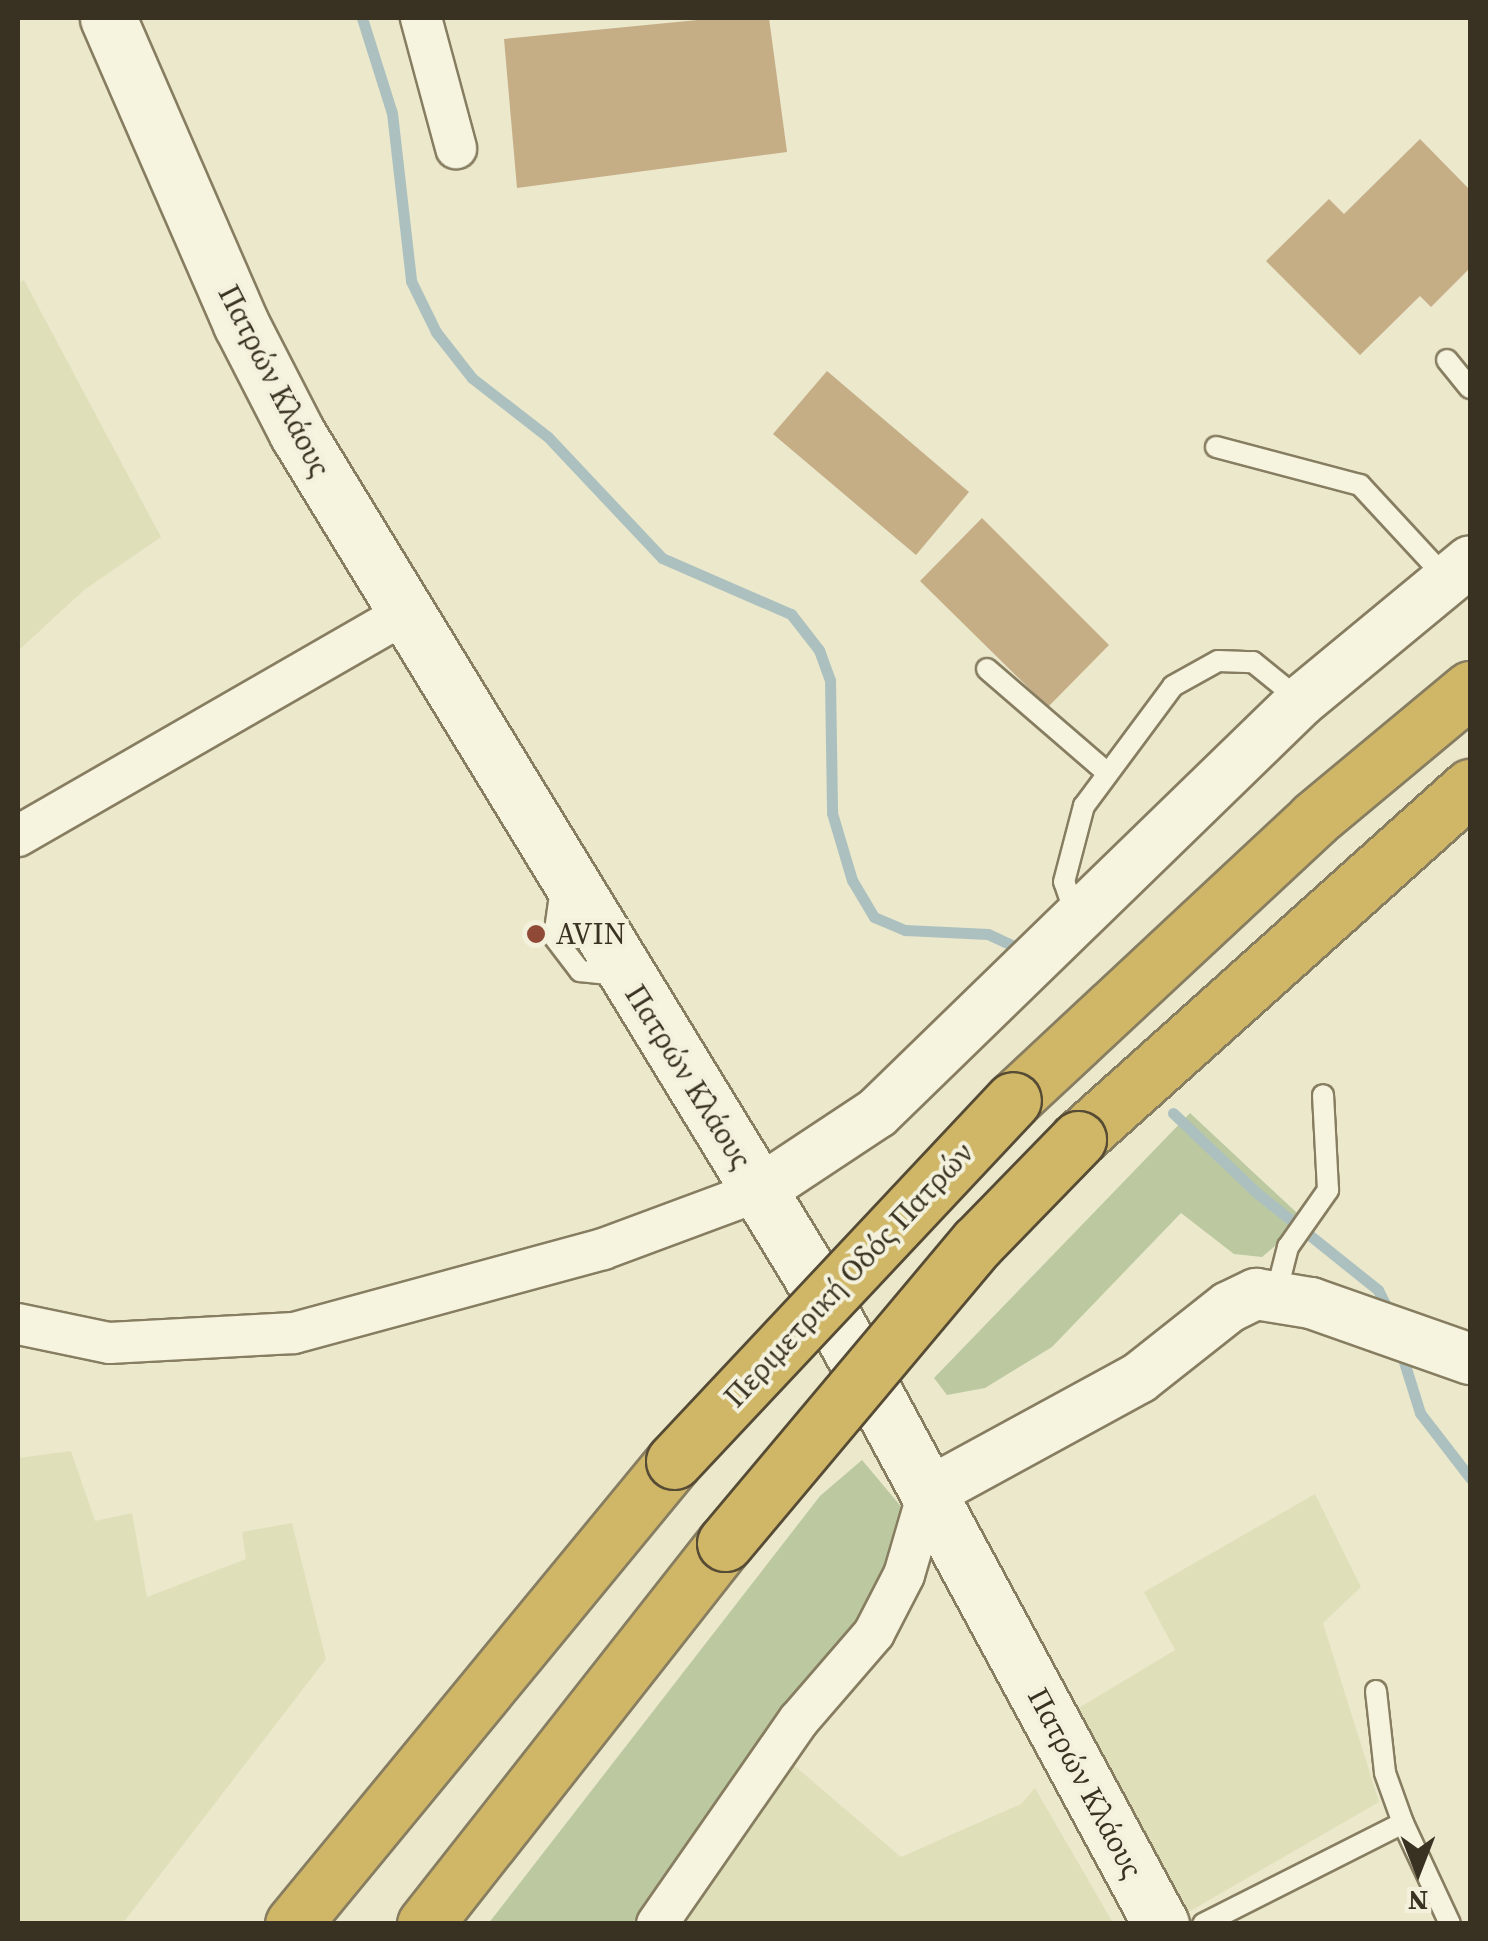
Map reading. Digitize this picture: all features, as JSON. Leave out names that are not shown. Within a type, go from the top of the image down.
[{"type":"highway","name":"Περιμετρική Οδός Πατρών","points":[[293,1924],[674,1461],[1013,1100],[1314,818],[1470,689]]},
{"type":"highway","points":[[425,1924],[724,1542],[977,1244],[1078,1140],[1470,787]]},
{"type":"main road","name":"Πατρών Κλάους","points":[[108,18],[249,341],[402,615],[759,1191],[1161,1924]]},
{"type":"street","points":[[420,18],[456,148]]},
{"type":"street","points":[[18,1324],[109,1343],[294,1333],[618,1244],[759,1191],[877,1112],[1301,700],[1459,570]]},
{"type":"street","points":[[18,836],[402,615]]},
{"type":"street","points":[[657,1924],[799,1720],[874,1633],[904,1575],[928,1493],[1139,1378],[1234,1303],[1276,1294],[1456,1353]]},
{"type":"lane","points":[[1447,360],[1470,388]]},
{"type":"lane","points":[[1216,447],[1360,485],[1459,570]]},
{"type":"lane","points":[[1076,917],[1064,882],[1084,806],[1104,770],[1173,686],[1218,661],[1253,662],[1301,700]]},
{"type":"lane","points":[[988,669],[1104,770]]},
{"type":"lane","points":[[1276,1294],[1288,1247],[1330,1179],[1323,1095]]},
{"type":"lane","points":[[1376,1691],[1385,1773],[1403,1823],[1450,1924]]},
{"type":"lane","points":[[1203,1924],[1403,1823]]},
{"type":"green space","points":[[24,280],[161,537],[84,590],[18,651],[18,283]]},
{"type":"green space","points":[[1190,1113],[1297,1213],[1282,1240],[1262,1257],[1234,1254],[1181,1213],[1052,1347],[985,1388],[947,1395],[934,1378]]},
{"type":"green space","points":[[71,1451],[95,1521],[132,1513],[147,1597],[246,1559],[242,1532],[292,1523],[326,1659],[123,1923],[18,1923],[18,1458]]},
{"type":"green space","points":[[862,1460],[909,1516],[866,1615],[638,1923],[488,1924],[820,1496]]},
{"type":"green space","points":[[1315,1494],[1361,1587],[1323,1623],[1379,1802],[1185,1914],[1077,1709],[1175,1650],[1144,1592]]},
{"type":"green space","points":[[789,1761],[901,1857],[1021,1804],[1035,1788],[1113,1923],[685,1924]]},
{"type":"building","points":[[718,18],[769,18],[787,152],[517,188],[504,39]]},
{"type":"building","points":[[1420,139],[1470,190],[1470,268],[1431,307],[1420,296],[1360,355],[1266,261],[1329,199],[1344,214]]},
{"type":"building","points":[[827,371],[969,492],[916,555],[773,434]]},
{"type":"building","points":[[982,518],[1109,645],[1048,707],[920,581]]},
{"type":"waterway","points":[[362,18],[392,113],[411,281],[436,332],[472,378],[548,437],[662,558],[791,614],[819,650],[830,680],[832,813],[852,880],[874,917],[905,930],[988,934],[1014,946]]},
{"type":"waterway","points":[[1173,1113],[1257,1193],[1378,1290],[1389,1312]]},
{"type":"waterway","points":[[1400,1349],[1420,1413],[1470,1478]]},
{"type":"place","name":"AVIN","points":[[536,934]]}]
